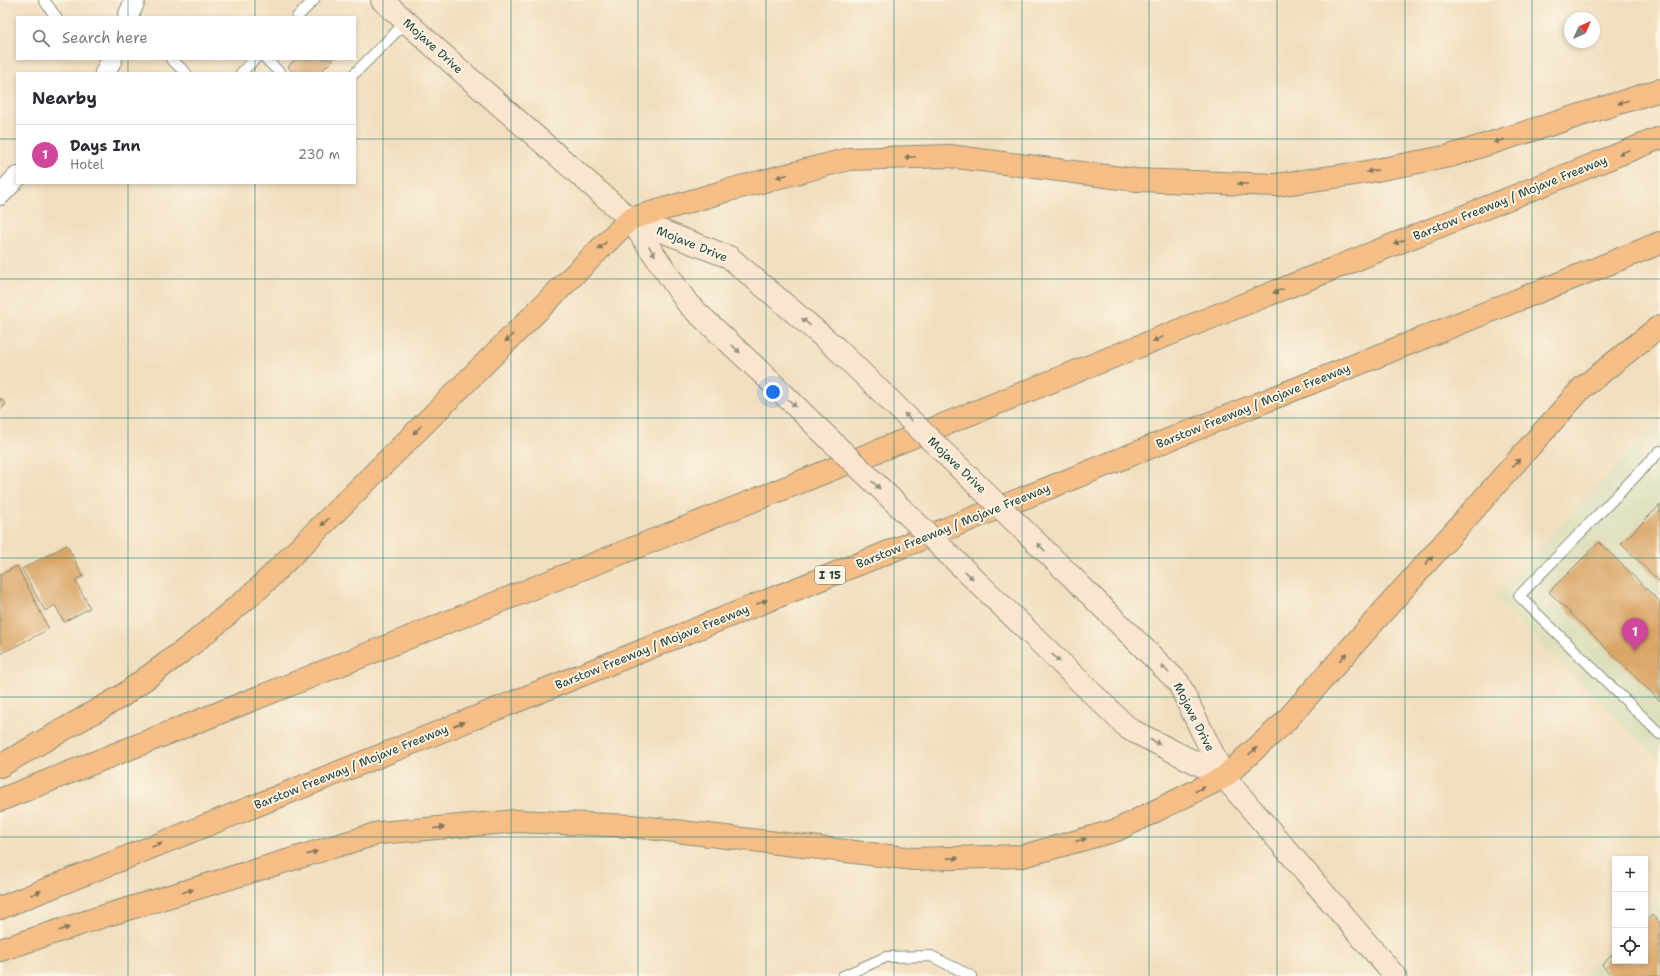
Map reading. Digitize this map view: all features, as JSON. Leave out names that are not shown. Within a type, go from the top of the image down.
[{"type":"highway","points":[[0,766],[122,696],[191,645],[257,590],[630,219],[729,190],[849,159],[949,156],[1136,180],[1276,185],[1361,173],[1450,156],[1660,90]]},
{"type":"highway","name":"Barstow Freeway / Mojave Freeway","points":[[0,800],[1660,138]]},
{"type":"highway","name":"Barstow Freeway / Mojave Freeway","points":[[0,908],[1660,243]]},
{"type":"highway","points":[[0,950],[101,917],[379,833],[518,821],[632,826],[914,858],[1023,856],[1117,830],[1224,777],[1283,724],[1582,388],[1660,326]]},
{"type":"main road","name":"Mojave Drive","points":[[382,0],[630,219],[688,304],[1129,729],[1224,777]]},
{"type":"main road","name":"Mojave Drive","points":[[630,219],[729,257],[836,347],[1096,600],[1178,682],[1224,777],[1395,976]]},
{"type":"street","points":[[128,16],[135,0]]},
{"type":"street","points":[[106,72],[112,60]]},
{"type":"street","points":[[0,195],[16,178]]},
{"type":"lane","points":[[44,0],[55,16]]},
{"type":"lane","points":[[298,16],[314,0]]},
{"type":"lane","points":[[356,72],[406,22]]},
{"type":"lane","points":[[173,60],[185,72]]},
{"type":"lane","points":[[241,72],[254,60]]},
{"type":"lane","points":[[267,60],[279,72]]},
{"type":"lane","points":[[1660,450],[1519,596],[1660,734]]},
{"type":"lane","points":[[843,976],[886,957],[931,956],[971,976]]},
{"type":"shaded area","points":[[1660,419],[1660,760],[1494,598]]},
{"type":"shaded area","points":[[1660,897],[1660,976],[1582,976],[1612,945],[1612,964],[1648,964],[1648,909]]},
{"type":"building","points":[[294,60],[333,60],[321,72],[293,72],[288,67]]},
{"type":"building","points":[[0,398],[6,404],[0,410]]},
{"type":"building","points":[[1660,505],[1660,582],[1621,544]]},
{"type":"building","points":[[1599,542],[1660,602],[1660,701],[1549,592]]},
{"type":"building","points":[[67,545],[83,576],[75,580],[90,608],[64,622],[55,605],[45,611],[22,569]]},
{"type":"building","points":[[17,566],[49,629],[0,654],[0,575]]},
{"type":"building","points":[[1652,915],[1660,923],[1660,976],[1612,976],[1602,965],[1612,955],[1612,964],[1648,964],[1648,919]]},
{"type":"place","name":"Days Inn","points":[[1635,651]]}]
